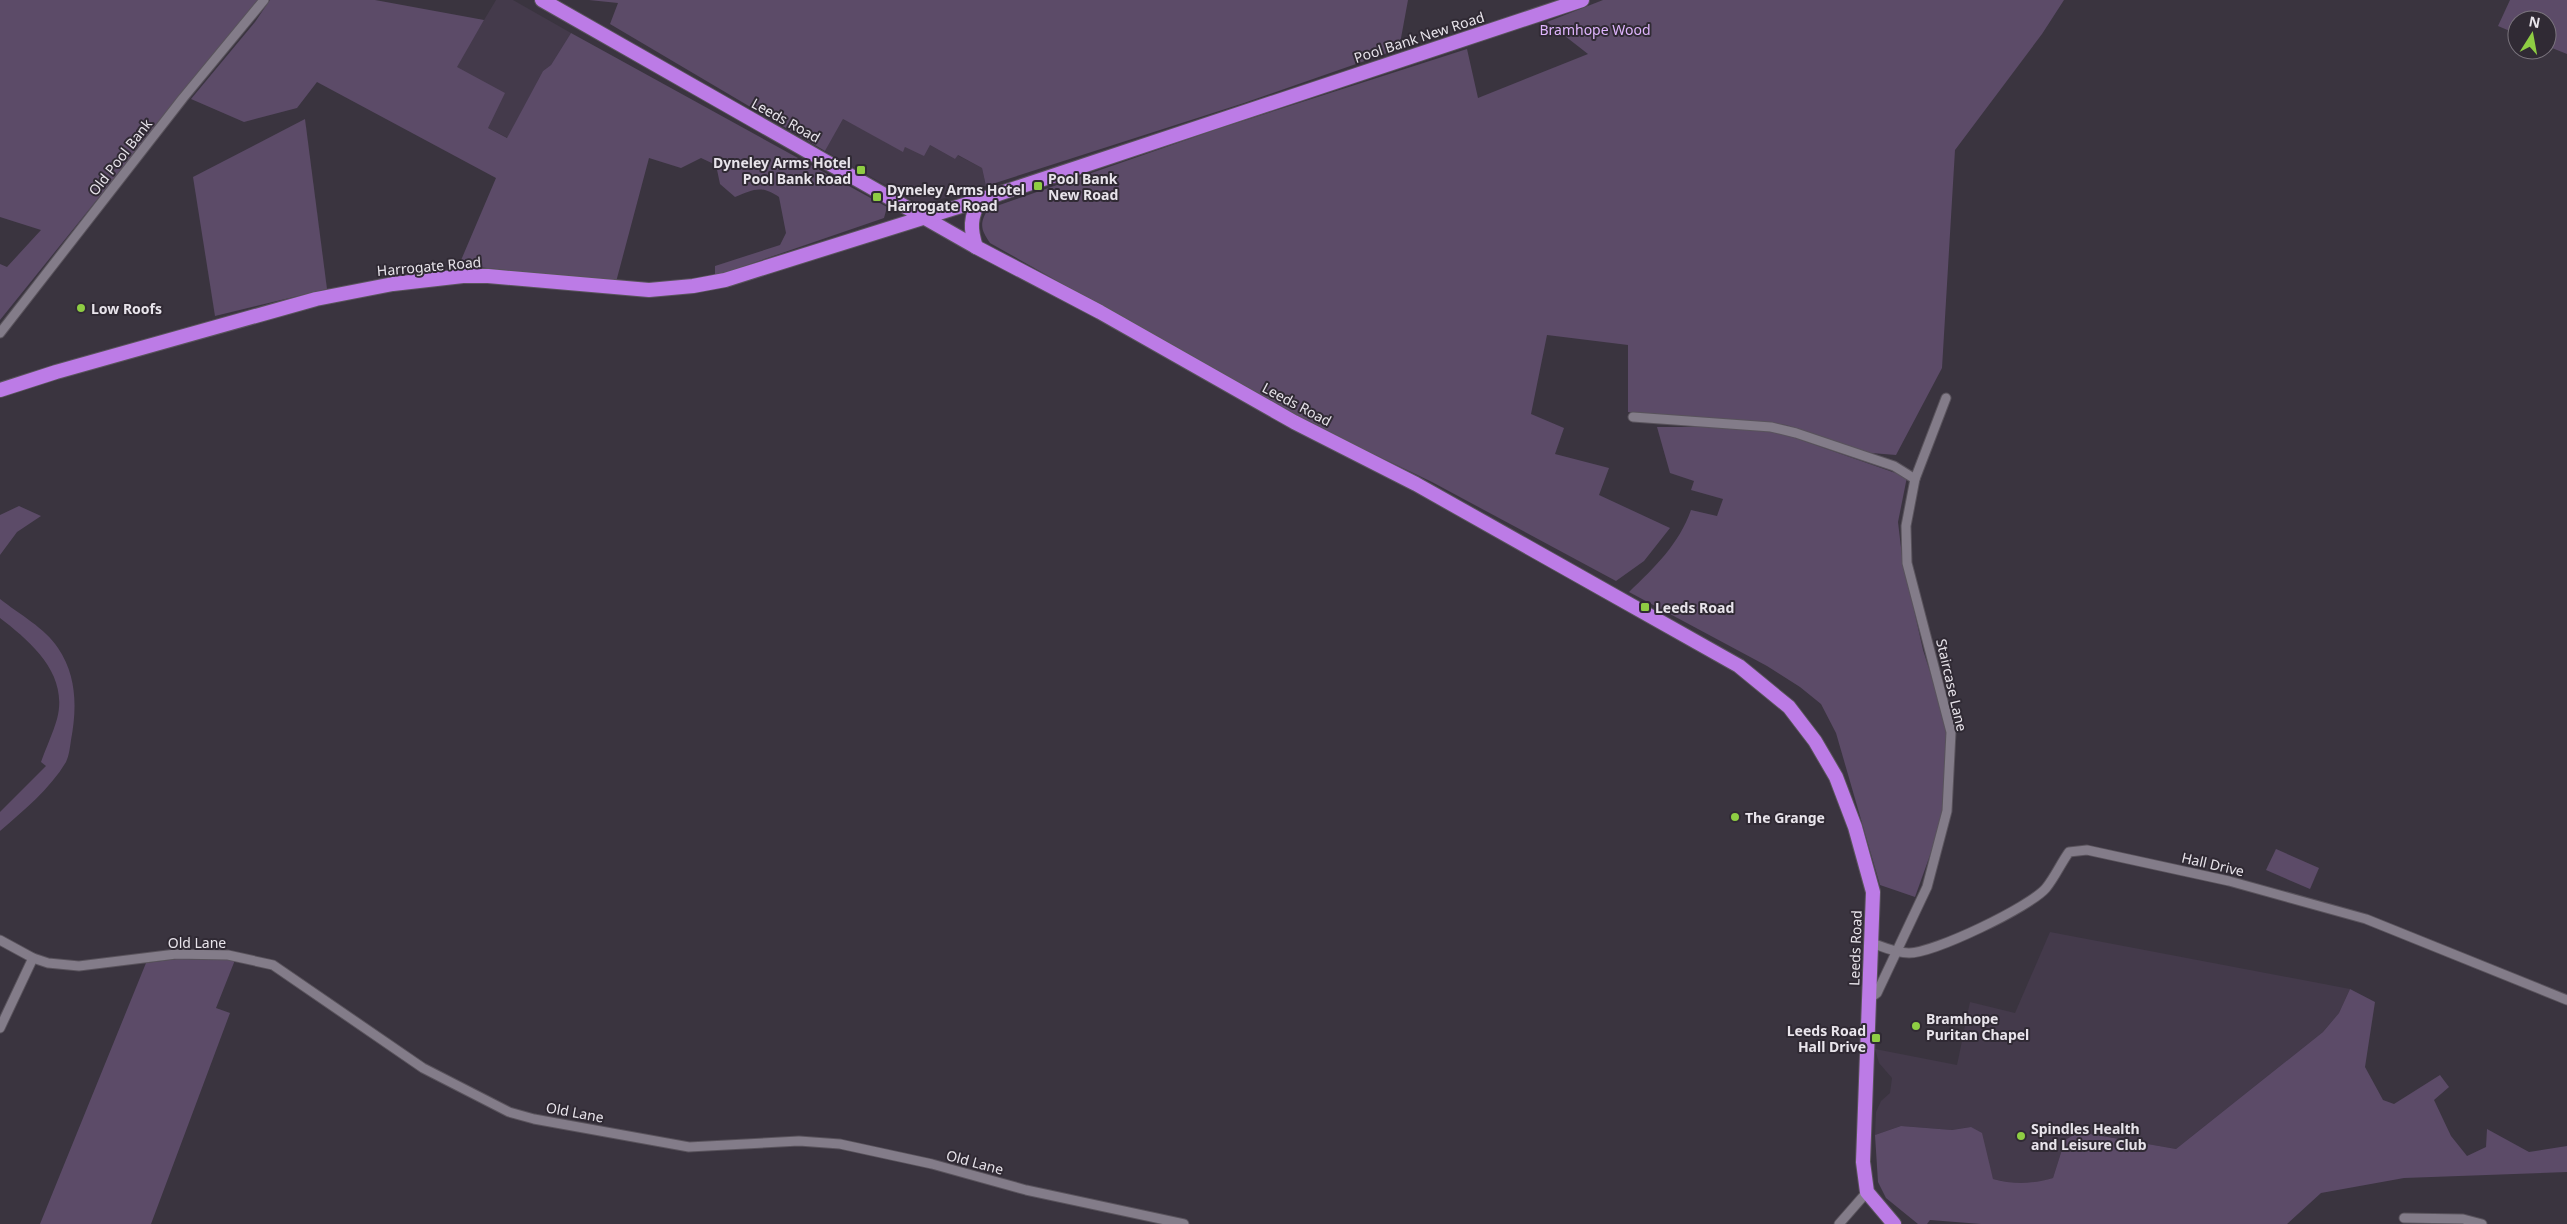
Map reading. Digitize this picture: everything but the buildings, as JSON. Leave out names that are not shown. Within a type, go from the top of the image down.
[{"type":"highway","name":"Leeds Road","points":[[542,0],[976,248],[1100,312],[1294,422],[1416,484],[1739,666],[1788,707],[1815,741],[1832,771],[1855,827],[1873,892],[1863,1162],[1867,1192]]},
{"type":"highway","name":"Pool Bank New Road","points":[[925,218],[1582,0]]},
{"type":"highway","points":[[976,248],[971,224],[973,213],[980,200]]},
{"type":"highway","name":"Harrogate Road","points":[[0,390],[244,318],[354,291],[463,276],[512,277],[649,290],[685,287],[760,271],[925,218]]},
{"type":"highway","points":[[1867,1192],[1894,1224]]},
{"type":"street","name":"Old Pool Bank","points":[[0,333],[183,98],[264,0]]},
{"type":"street","name":"Staircase Lane","points":[[1870,998],[1877,993],[1926,887],[1947,811],[1951,732],[1907,563],[1906,526],[1915,479],[1946,398]]},
{"type":"street","points":[[1633,417],[1770,427],[1796,433],[1894,466],[1915,479]]},
{"type":"street","name":"Hall Drive","points":[[1872,943],[1908,953],[1925,951],[1951,942],[2002,916],[2046,889],[2068,852],[2087,850],[2229,881],[2366,919],[2567,1000]]},
{"type":"street","name":"Old Lane","points":[[0,940],[33,958],[48,963],[79,966],[176,954],[228,955],[272,965],[423,1068],[509,1112],[690,1147],[799,1140],[840,1144],[932,1164],[1026,1190],[1184,1224]]},
{"type":"street","points":[[0,1028],[33,958]]},
{"type":"street","points":[[1839,1224],[1867,1192]]},
{"type":"street","points":[[2404,1218],[2463,1219],[2482,1224]]},
{"type":"shaded area","points":[[496,0],[513,0],[571,33],[551,65],[543,71],[508,138],[488,128],[456,67]]},
{"type":"shaded area","points":[[843,119],[903,151],[905,147],[930,145],[955,159],[957,155],[982,168],[986,186],[921,205],[825,151]]},
{"type":"shaded area","points":[[2050,932],[2350,989],[2339,1013],[2323,1032],[2176,1149],[2079,1132],[2065,1140],[2053,1178],[2034,1184],[2011,1183],[1993,1179],[1987,1159],[1971,1127],[1952,1130],[1901,1126],[1875,1135],[1876,1112],[1881,1101],[1890,1093],[1892,1078],[1879,1063],[1875,1049],[1957,1065],[1970,1002],[2015,1013]]},
{"type":"green space","points":[[0,0],[258,0],[0,320],[0,264],[7,267],[41,230],[0,217]]},
{"type":"green space","points":[[270,0],[375,0],[484,20],[457,67],[505,93],[488,128],[507,138],[543,71],[551,65],[571,33],[887,207],[884,218],[715,276],[715,266],[780,245],[786,233],[779,197],[767,191],[757,190],[735,197],[720,184],[716,165],[701,158],[681,168],[649,158],[616,282],[459,265],[496,178],[317,82],[297,108],[244,122],[191,99],[255,22]]},
{"type":"green space","points":[[589,0],[1408,0],[1399,49],[1244,103],[986,186],[982,168],[958,155],[955,159],[930,145],[924,156],[905,147],[903,152],[843,119],[825,151],[610,24],[618,3]]},
{"type":"green space","name":"Bramhope Wood","points":[[1603,0],[2064,0],[2042,34],[1955,150],[1942,368],[1896,455],[1859,452],[1786,425],[1628,412],[1628,345],[1547,335],[1531,414],[1564,428],[1555,454],[1609,468],[1599,495],[1670,528],[1644,561],[1616,581],[1432,482],[1309,423],[990,243],[983,230],[982,223],[988,209],[1215,130],[1467,49],[1478,98],[1588,54],[1547,22]]},
{"type":"green space","points":[[2510,0],[2567,0],[2567,54],[2557,50],[2557,10],[2507,10],[2507,30],[2498,26]]},
{"type":"green space","points":[[305,119],[327,289],[215,316],[193,177]]},
{"type":"green space","points":[[1657,427],[1735,427],[1778,432],[1907,477],[1898,522],[1902,556],[1923,650],[1947,724],[1944,816],[1915,897],[1880,885],[1836,733],[1821,704],[1800,687],[1767,666],[1629,592],[1657,564],[1673,544],[1680,534],[1691,510],[1717,516],[1723,499],[1691,490],[1694,481],[1670,473]]},
{"type":"green space","points":[[19,506],[41,516],[17,532],[0,555],[0,515]]},
{"type":"green space","points":[[0,599],[39,628],[58,648],[69,670],[75,704],[73,728],[66,762],[44,790],[0,831],[0,812],[46,766],[41,762],[57,719],[59,703],[58,688],[45,661],[24,638],[0,618]]},
{"type":"green space","points":[[2276,849],[2319,868],[2310,889],[2266,870]]},
{"type":"green space","points":[[177,959],[235,960],[216,1008],[230,1013],[151,1224],[40,1224],[146,963]]},
{"type":"green space","points":[[2350,989],[2375,1002],[2365,1067],[2383,1100],[2394,1104],[2440,1075],[2449,1087],[2434,1100],[2451,1136],[2467,1156],[2486,1147],[2487,1129],[2529,1152],[2567,1146],[2567,1172],[2404,1178],[2321,1193],[2287,1224],[1981,1224],[1930,1220],[1927,1224],[1918,1224],[1886,1198],[1878,1182],[1875,1135],[1901,1126],[1952,1130],[1971,1127],[1982,1133],[1993,1179],[2016,1183],[2038,1182],[2053,1178],[2065,1140],[2079,1132],[2176,1149],[2323,1032],[2339,1013]]},
{"type":"place","name":"Dyneley Arms Hotel Pool Bank Road","points":[[861,170]]},
{"type":"place","name":"Pool Bank New Road","points":[[1038,186]]},
{"type":"place","name":"Dyneley Arms Hotel Harrogate Road","points":[[877,197]]},
{"type":"place","name":"Low Roofs","points":[[81,308]]},
{"type":"place","name":"Leeds Road","points":[[1645,607]]},
{"type":"place","name":"The Grange","points":[[1735,817]]},
{"type":"place","name":"Bramhope Puritan Chapel","points":[[1916,1026]]},
{"type":"place","name":"Leeds Road Hall Drive","points":[[1876,1038]]},
{"type":"place","name":"Spindles Health and Leisure Club","points":[[2021,1136]]}]
